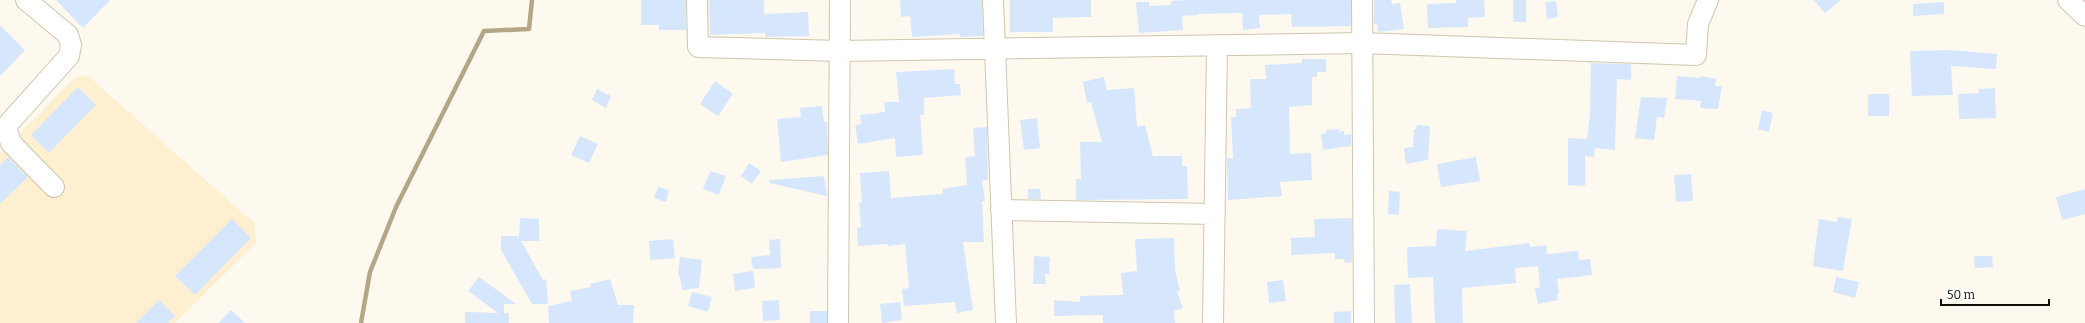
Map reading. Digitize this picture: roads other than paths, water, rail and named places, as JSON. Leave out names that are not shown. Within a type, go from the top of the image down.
[{"type":"street","points":[[26,0],[68,35],[71,45],[69,56],[3,130],[11,143],[54,187]]},
{"type":"street","points":[[697,0],[698,47],[840,51],[1362,43],[1696,55],[1698,24],[1708,0]]},
{"type":"street","points":[[838,323],[840,0]]},
{"type":"street","points":[[993,0],[1006,323]]},
{"type":"street","points":[[1362,0],[1364,323]]},
{"type":"street","points":[[2068,0],[2085,16]]},
{"type":"street","points":[[1213,323],[1217,45]]},
{"type":"street","points":[[1001,210],[1215,214]]},
{"type":"waterway","points":[[361,323],[370,272],[396,207],[484,31],[529,29],[532,0]]}]
